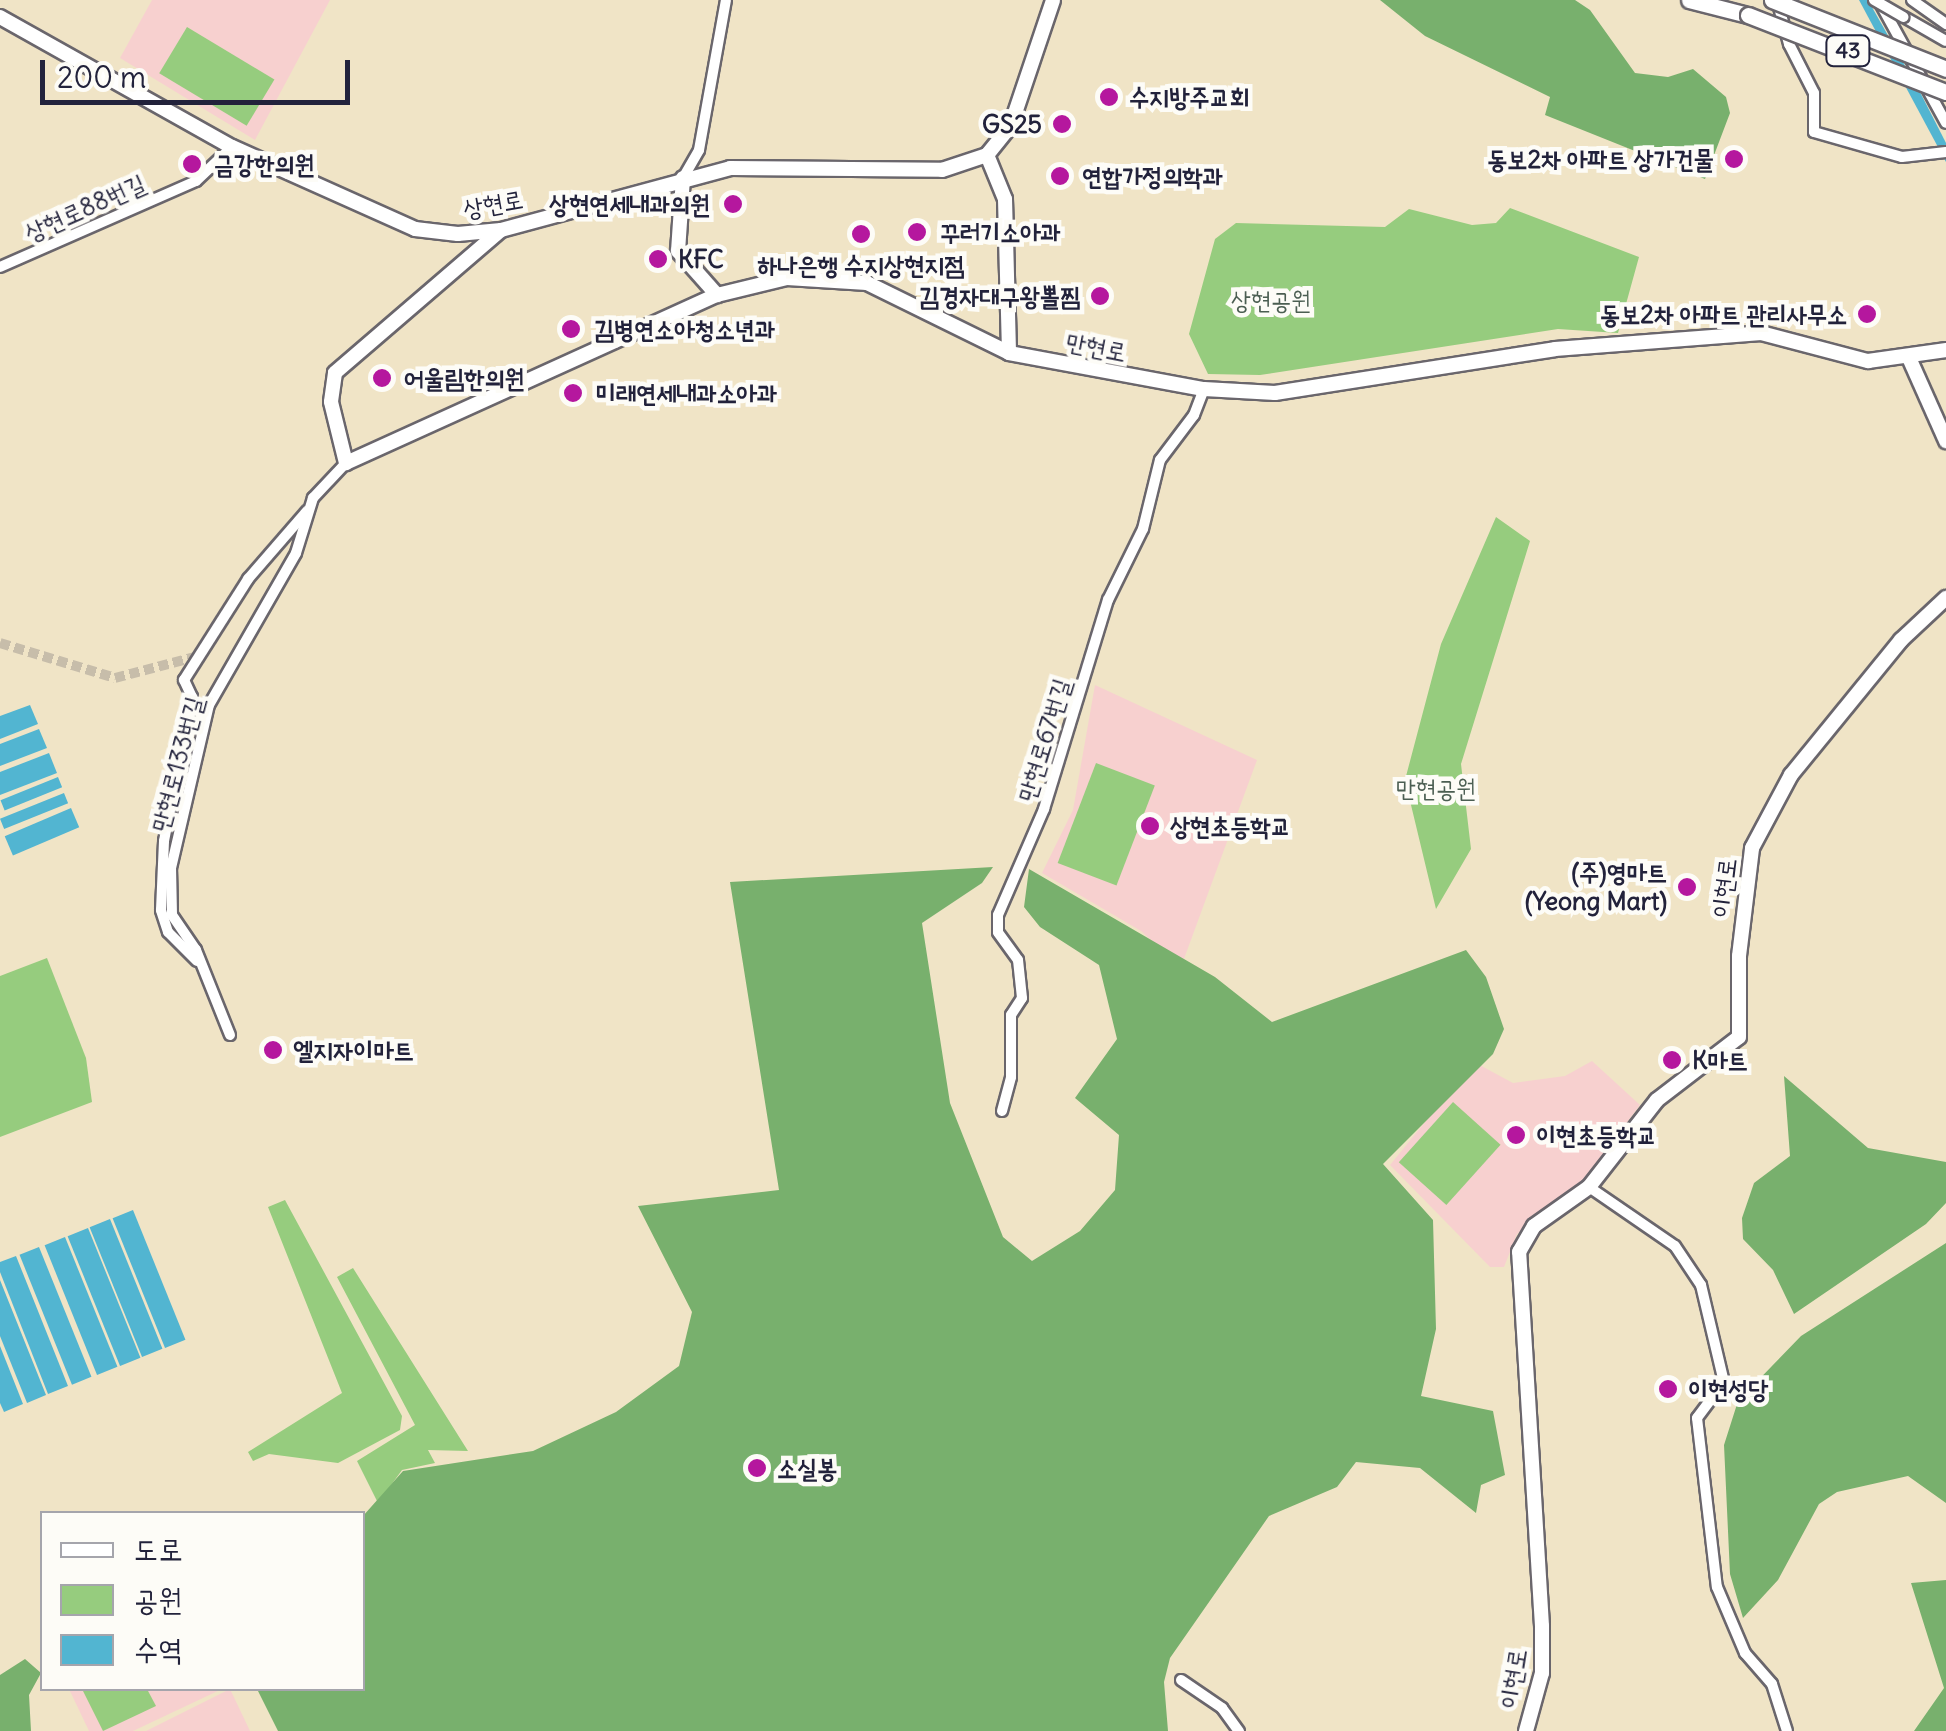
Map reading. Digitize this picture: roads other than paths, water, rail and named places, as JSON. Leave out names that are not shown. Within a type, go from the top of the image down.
[{"type":"main road","name":"43","points":[[1689,0],[1748,15],[1946,92]]},
{"type":"main road","name":"43","points":[[1774,0],[1946,68]]},
{"type":"street","points":[[717,295],[678,251],[683,178],[699,150],[726,0]]},
{"type":"street","points":[[1010,353],[1004,199],[987,156],[1011,125],[1052,0]]},
{"type":"street","points":[[1774,0],[1788,44],[1814,93],[1814,132],[1920,158],[1946,152]]},
{"type":"street","points":[[1876,0],[1946,41]]},
{"type":"street","points":[[1876,0],[1946,123]]},
{"type":"street","points":[[1912,0],[1946,24]]},
{"type":"street","name":"상현로","points":[[0,17],[232,147],[415,229],[501,230],[683,178],[757,164],[942,170],[987,156]]},
{"type":"street","name":"상현로88번길","points":[[0,267],[196,181],[232,147]]},
{"type":"street","points":[[346,463],[330,402],[336,373],[501,230]]},
{"type":"street","name":"만현로","points":[[203,967],[168,932],[161,910],[164,840],[192,697],[184,680],[248,579],[307,510],[324,481],[346,463],[717,295],[787,278],[867,283],[1010,353],[1204,388],[1274,392],[1555,349],[1761,333],[1868,362],[1910,360],[1946,350]]},
{"type":"street","points":[[1910,360],[1946,441]]},
{"type":"street","name":"만현로67번길","points":[[1002,1111],[1011,1077],[1011,1016],[1022,998],[1018,960],[998,932],[998,915],[1044,809],[1108,600],[1143,529],[1160,460],[1194,415],[1204,388]]},
{"type":"street","name":"만현로133번길","points":[[230,1035],[203,967],[168,902],[171,868],[210,705],[296,553],[307,510]]},
{"type":"street","name":"이현로","points":[[1526,1731],[1539,1690],[1542,1626],[1519,1252],[1534,1226],[1589,1187],[1657,1100],[1740,1037],[1739,956],[1752,848],[1791,775],[1901,640],[1946,598]]},
{"type":"street","points":[[1589,1187],[1675,1246],[1694,1269],[1724,1382],[1698,1418],[1717,1588],[1745,1653],[1772,1684],[1788,1731]]},
{"type":"street","points":[[1181,1680],[1222,1708],[1239,1731]]},
{"type":"water","points":[[1859,0],[1868,0],[1921,94],[1946,143],[1946,162]]},
{"type":"water","points":[[30,705],[38,724],[0,739],[0,716]]},
{"type":"water","points":[[39,729],[47,748],[0,766],[0,744]]},
{"type":"water","points":[[49,753],[57,773],[0,795],[0,772]]},
{"type":"water","points":[[58,777],[62,787],[5,810],[1,800]]},
{"type":"water","points":[[64,793],[68,803],[4,829],[0,819]]},
{"type":"water","points":[[71,808],[79,827],[13,855],[5,836]]},
{"type":"water","points":[[133,1210],[185,1340],[165,1348],[113,1218]]},
{"type":"water","points":[[110,1219],[162,1349],[142,1357],[90,1227]]},
{"type":"water","points":[[88,1228],[140,1358],[120,1366],[68,1236]]},
{"type":"water","points":[[65,1237],[117,1367],[97,1375],[45,1245]]},
{"type":"water","points":[[39,1247],[91,1377],[72,1385],[20,1255]]},
{"type":"water","points":[[16,1256],[68,1386],[48,1394],[0,1272],[0,1262]]},
{"type":"water","points":[[0,1280],[46,1395],[27,1403],[0,1336]]},
{"type":"water","points":[[0,1346],[23,1404],[4,1412],[0,1403]]},
{"type":"tunnel","points":[[0,643],[115,678],[199,656]]},
{"type":"place","name":"수지방주교회","points":[[1109,97]]},
{"type":"place","name":"GS25","points":[[1062,124]]},
{"type":"place","name":"동보2차 아파트 상가건물","points":[[1734,159]]},
{"type":"place","name":"금강한의원","points":[[192,164]]},
{"type":"place","name":"연합가정의학과","points":[[1060,176]]},
{"type":"place","name":"상현연세내과의원","points":[[733,204]]},
{"type":"place","name":"꾸러기소아과","points":[[917,232]]},
{"type":"place","name":"하나은행 수지상현지점","points":[[861,234]]},
{"type":"place","name":"KFC","points":[[658,259]]},
{"type":"place","name":"김경자대구왕뽈찜","points":[[1100,296]]},
{"type":"place","name":"동보2차 아파트 관리사무소","points":[[1867,314]]},
{"type":"place","name":"김병연소아청소년과","points":[[571,329]]},
{"type":"place","name":"어울림한의원","points":[[382,378]]},
{"type":"place","name":"미래연세내과소아과","points":[[573,393]]},
{"type":"place","name":"상현초등학교","points":[[1150,826]]},
{"type":"place","name":"(주)영마트 (Yeong Mart)","points":[[1687,887]]},
{"type":"place","name":"엘지자이마트","points":[[273,1050]]},
{"type":"place","name":"K마트","points":[[1672,1060]]},
{"type":"place","name":"이현초등학교","points":[[1516,1135]]},
{"type":"place","name":"이현성당","points":[[1668,1389]]},
{"type":"place","name":"소실봉","points":[[757,1468]]},
{"type":"park label","name":"상현공원","points":[[1271,300]]},
{"type":"park label","name":"만현공원","points":[[1436,788]]}]
